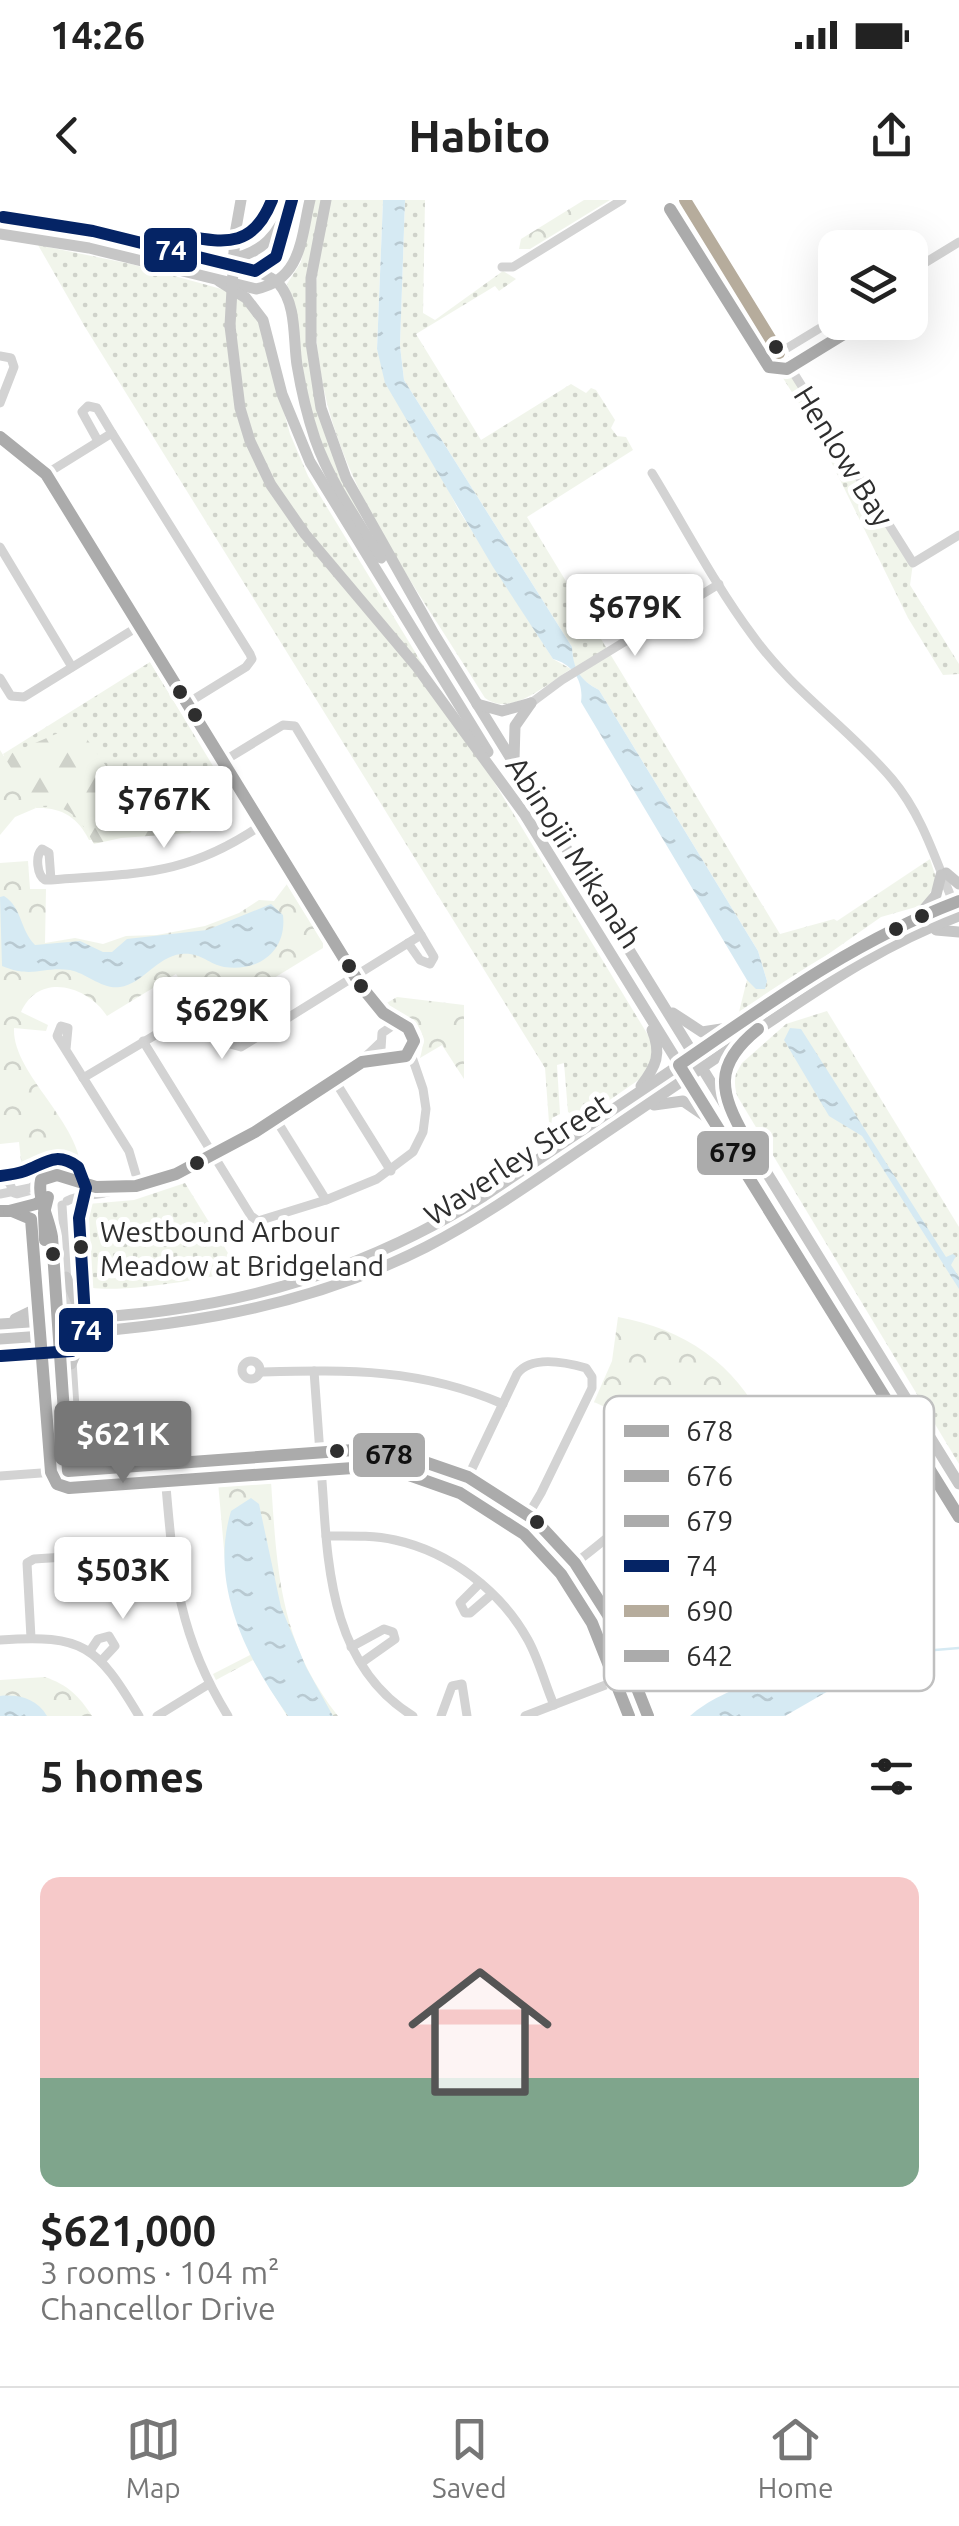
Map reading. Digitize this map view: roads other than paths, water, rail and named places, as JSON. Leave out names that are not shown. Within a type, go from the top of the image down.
[{"type":"main road","name":"Abinojii Mikanah","points":[[241,200],[235,234],[230,326],[240,408],[250,441],[272,485],[305,534],[417,667],[525,815],[884,1396]]},
{"type":"main road","points":[[216,260],[243,256],[262,247],[276,233],[291,200]]},
{"type":"main road","points":[[0,234],[89,248],[253,289],[278,282],[291,270],[298,256],[310,200]]},
{"type":"main road","name":"Abinojii Mikanah","points":[[326,200],[316,244],[310,310],[312,359],[321,408],[346,478],[424,618],[905,1396]]},
{"type":"main road","points":[[0,217],[260,270],[278,282],[289,302],[300,379],[322,458],[403,593],[424,618]]},
{"type":"main road","points":[[219,282],[246,298],[261,316],[287,410],[310,462],[525,815]]},
{"type":"main road","points":[[477,704],[502,711],[531,704]]},
{"type":"main road","points":[[514,764],[516,726],[531,704]]},
{"type":"main road","points":[[919,916],[936,895],[943,872],[959,884]]},
{"type":"main road","name":"Waverley Street","points":[[2,1324],[170,1310],[248,1296],[373,1254],[484,1196],[854,948],[957,901]]},
{"type":"main road","name":"Waverley Street","points":[[0,1339],[97,1332],[233,1314],[290,1300],[370,1272],[477,1218],[843,972],[917,932],[959,916]]},
{"type":"main road","points":[[917,932],[959,932]]},
{"type":"main road","points":[[662,1004],[697,1031],[709,1033],[736,1026]]},
{"type":"main road","points":[[635,1095],[658,1060],[646,1012]]},
{"type":"main road","points":[[732,1116],[723,1078],[734,1046]]},
{"type":"main road","points":[[643,1108],[683,1101],[716,1124]]},
{"type":"main road","points":[[2,1324],[38,1310],[60,1278],[79,1305],[106,1316]]},
{"type":"main road","points":[[28,1337],[50,1345],[66,1362],[97,1332]]},
{"type":"main road","name":"Abinojii Mikanah","points":[[934,1443],[959,1484]]},
{"type":"main road","name":"Abinojii Mikanah","points":[[934,1477],[959,1517]]},
{"type":"street","points":[[502,266],[513,268],[622,200]]},
{"type":"street","name":"Henlow Bay","points":[[685,200],[912,564],[959,535]]},
{"type":"street","points":[[928,261],[959,242]]},
{"type":"street","points":[[779,354],[818,330]]},
{"type":"street","points":[[0,356],[11,358],[14,367],[0,403]]},
{"type":"street","points":[[98,441],[83,418],[88,406],[96,408],[112,432],[252,659],[246,667],[186,704]]},
{"type":"street","points":[[46,474],[112,432]]},
{"type":"street","points":[[0,437],[46,474],[354,976],[376,1008],[411,1032],[417,1076],[426,1099],[423,1132],[412,1152],[392,1171],[326,1200],[255,1220],[143,1042]]},
{"type":"street","points":[[652,473],[752,636],[782,671],[893,780],[919,820],[957,901],[959,916]]},
{"type":"street","points":[[0,547],[72,667]]},
{"type":"street","points":[[531,704],[719,584]]},
{"type":"street","points":[[0,678],[17,699],[139,626]]},
{"type":"street","points":[[222,762],[283,725],[294,726],[434,956],[430,964],[420,960],[408,942]]},
{"type":"street","points":[[50,880],[181,867],[208,857],[260,826]]},
{"type":"street","points":[[83,1078],[195,1010],[204,1009],[230,1044],[241,1046],[421,934]]},
{"type":"street","points":[[376,1008],[381,1038],[394,1057],[417,1076]]},
{"type":"street","points":[[0,1194],[14,1193],[54,1175],[67,1182],[115,1188],[182,1172],[214,1156],[364,1061],[395,1024]]},
{"type":"street","points":[[66,1049],[129,1151],[139,1185]]},
{"type":"street","points":[[364,1061],[412,1050]]},
{"type":"street","points":[[335,1080],[392,1171]]},
{"type":"street","points":[[275,1118],[326,1200]]},
{"type":"street","points":[[0,1179],[8,1182],[14,1193],[54,1207],[78,1195],[106,1193],[115,1188]]},
{"type":"street","points":[[60,1278],[67,1182]]},
{"type":"street","points":[[39,1184],[60,1278],[73,1470]]},
{"type":"street","points":[[468,1478],[516,1374],[530,1363],[581,1366],[590,1371],[592,1388],[528,1515]]},
{"type":"street","points":[[314,1370],[334,1601],[361,1663],[387,1694],[413,1716]]},
{"type":"street","points":[[260,1372],[370,1371],[420,1377],[503,1404]]},
{"type":"street","points":[[0,1476],[354,1450],[398,1455],[468,1478],[528,1515],[576,1564],[604,1609]]},
{"type":"street","points":[[164,1464],[183,1620],[208,1684],[228,1716]]},
{"type":"street","points":[[326,1536],[378,1537],[415,1546],[449,1561],[480,1583],[529,1642],[554,1705]]},
{"type":"street","points":[[576,1564],[604,1541]]},
{"type":"street","points":[[31,1638],[27,1563],[34,1559],[172,1550]]},
{"type":"street","points":[[480,1583],[460,1603],[465,1613],[492,1594]]},
{"type":"street","points":[[351,1647],[384,1629],[393,1632],[392,1644],[361,1663]]},
{"type":"street","points":[[90,1651],[98,1639],[109,1636],[114,1646],[102,1660]]},
{"type":"street","points":[[0,1640],[72,1642],[90,1651],[102,1660],[139,1716]]},
{"type":"street","points":[[158,1716],[208,1684]]},
{"type":"street","points":[[441,1716],[452,1686],[462,1684],[467,1716]]},
{"type":"street","points":[[525,1716],[604,1685]]},
{"type":"street","points":[[638,1691],[648,1716]]},
{"type":"water","points":[[383,200],[405,200],[400,346],[404,380],[572,647],[579,673],[599,690],[758,951],[767,981],[765,989],[756,989],[747,980],[581,702],[576,675],[553,659],[493,567],[385,383],[377,349]]},
{"type":"water","points":[[4,896],[14,906],[35,945],[80,941],[112,952],[127,939],[207,930],[271,904],[283,915],[283,928],[275,949],[249,966],[224,967],[181,954],[164,960],[128,985],[114,987],[70,970],[22,972],[2,966],[0,897]]},
{"type":"water","points":[[790,1028],[801,1029],[946,1257],[956,1256],[951,1265],[959,1277],[959,1289],[862,1136],[829,1116],[784,1040]]},
{"type":"water","points":[[251,1498],[259,1504],[281,1607],[306,1667],[333,1716],[288,1716],[258,1669],[236,1619],[228,1593],[225,1539],[231,1511]]},
{"type":"water","points":[[732,1691],[828,1691],[785,1716],[690,1716]]},
{"type":"water","points":[[0,1696],[27,1699],[47,1716],[0,1716]]},
{"type":"waterway","points":[[934,1650],[959,1648]]},
{"type":"place","name":"Westbound Arbour Meadow at Bridgeland","points":[[81,1247]]}]
